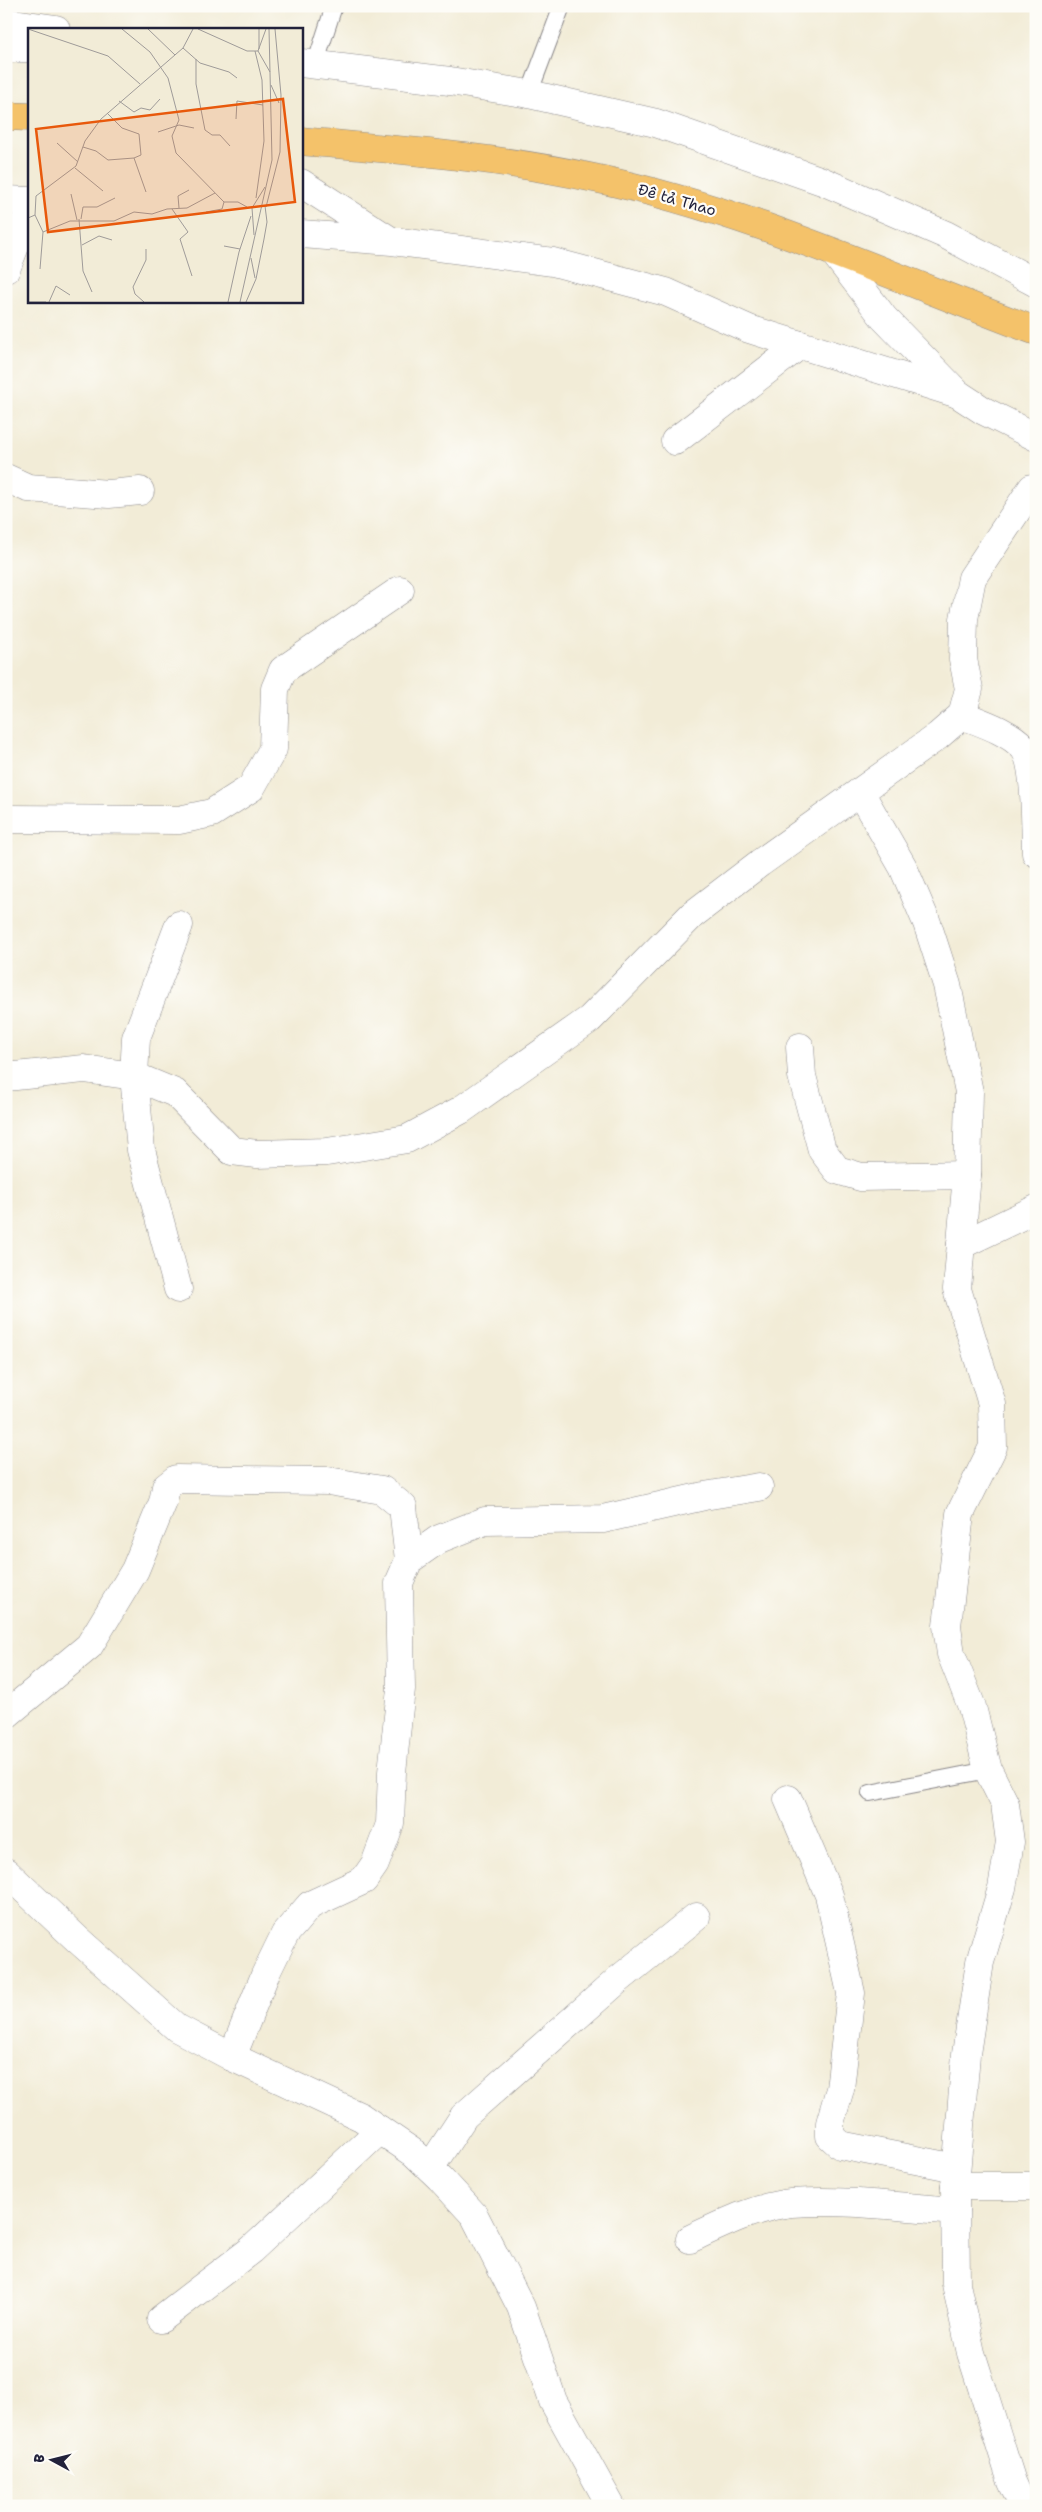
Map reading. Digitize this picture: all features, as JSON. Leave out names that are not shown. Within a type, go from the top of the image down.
[{"type":"main road","points":[[6,116],[28,117]]},
{"type":"main road","name":"Đê tả Thao","points":[[302,141],[506,162],[594,178],[717,211],[1033,326]]},
{"type":"street","points":[[6,22],[49,28]]},
{"type":"street","points":[[6,49],[28,48]]},
{"type":"street","points":[[308,64],[450,81],[529,94],[656,123],[822,181],[946,235],[1036,283]]},
{"type":"street","points":[[302,184],[392,241]]},
{"type":"street","points":[[6,200],[28,201]]},
{"type":"street","points":[[6,269],[28,214]]},
{"type":"street","points":[[302,234],[392,241],[562,264],[666,292],[749,329],[958,394]]},
{"type":"street","points":[[834,254],[884,318],[958,394],[984,411],[1036,437]]},
{"type":"street","points":[[675,441],[800,345]]},
{"type":"street","points":[[6,478],[28,488],[108,494],[140,491]]},
{"type":"street","points":[[6,1077],[84,1069],[134,1076],[175,1094],[232,1151],[257,1154],[327,1152],[407,1139],[461,1110],[590,1019],[692,915],[938,736],[962,716],[969,689],[962,659],[964,620],[972,578],[1032,488]]},
{"type":"street","points":[[6,819],[179,820],[212,813],[251,788],[273,749],[275,689],[283,670],[400,590]]},
{"type":"street","points":[[962,716],[995,728],[1024,748],[1034,781],[1036,853]]},
{"type":"street","points":[[860,792],[903,867],[927,923],[947,985],[969,1092],[967,1174],[957,1289],[992,1404],[993,1447],[960,1514],[947,1626],[951,1654],[972,1707],[988,1770],[1005,1804],[1010,1842],[1002,1888],[980,1962],[966,2054],[955,2188],[956,2284],[971,2353],[1012,2482],[1023,2506]]},
{"type":"street","points":[[178,1289],[141,1150],[134,1076],[136,1038],[180,925]]},
{"type":"street","points":[[800,1047],[802,1076],[822,1150],[837,1170],[861,1176],[967,1174]]},
{"type":"street","points":[[961,1245],[1036,1209]]},
{"type":"street","points":[[6,1715],[89,1646],[135,1570],[162,1502],[166,1487],[176,1479],[328,1481],[382,1490],[403,1507],[409,1560],[399,1583],[402,1689],[392,1772],[390,1824],[375,1864],[364,1880],[310,1905],[285,1934],[265,1975],[232,2057]]},
{"type":"street","points":[[409,1560],[439,1539],[484,1521],[603,1519],[704,1496],[759,1487]]},
{"type":"street","points":[[788,1799],[829,1895],[851,1993],[840,2089],[830,2123],[830,2136],[840,2145],[955,2188]]},
{"type":"street","points":[[6,1872],[77,1939],[177,2028],[232,2057],[361,2117],[414,2153],[430,2168],[474,2215],[521,2307],[553,2401],[611,2506]]},
{"type":"street","points":[[430,2168],[464,2116],[618,1980],[696,1917]]},
{"type":"street","points":[[161,2319],[252,2250],[380,2130]]},
{"type":"street","points":[[690,2240],[744,2214],[790,2204],[833,2203],[955,2188],[1036,2186]]},
{"type":"lane","points":[[308,64],[334,6]]},
{"type":"lane","points":[[529,94],[562,6]]},
{"type":"lane","points":[[870,1793],[988,1770]]}]
